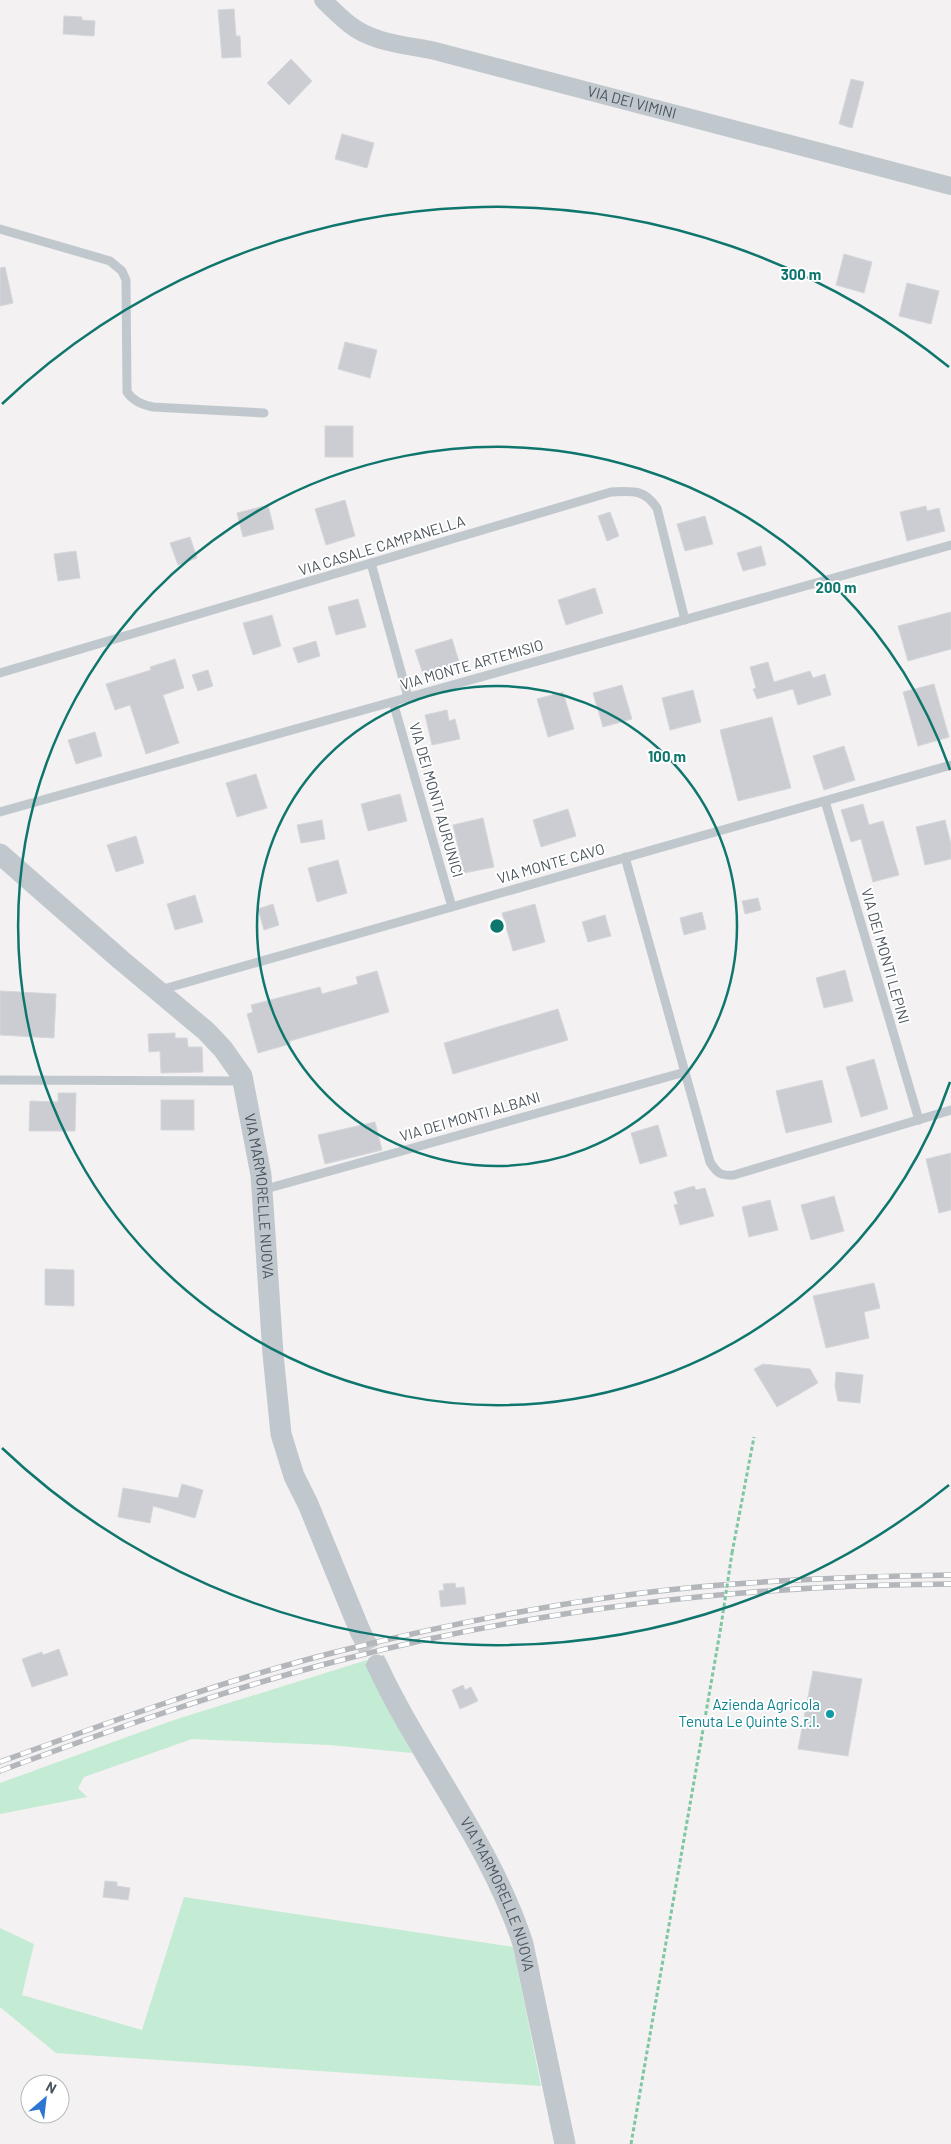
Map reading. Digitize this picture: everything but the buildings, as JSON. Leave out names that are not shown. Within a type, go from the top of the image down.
[{"type":"street","name":"VIA DEI VIMINI","points":[[323,0],[350,25],[367,35],[383,40],[435,51],[951,186]]},
{"type":"street","name":"VIA MARMORELLE NUOVA","points":[[0,854],[206,1031],[233,1061],[243,1081],[262,1190],[273,1354],[282,1434],[294,1476],[308,1504],[360,1631]]},
{"type":"street","name":"VIA MARMORELLE NUOVA","points":[[377,1665],[407,1724],[488,1862],[514,1917],[522,1944],[565,2144]]},
{"type":"lane","points":[[0,229],[110,261],[122,271],[126,280],[128,392],[131,398],[144,405],[153,407],[264,412]]},
{"type":"lane","name":"VIA CASALE CAMPANELLA","points":[[0,673],[612,492],[635,491],[649,496],[657,508],[685,620]]},
{"type":"lane","name":"VIA MONTE ARTEMISIO","points":[[0,812],[951,545]]},
{"type":"lane","points":[[371,563],[408,697]]},
{"type":"lane","name":"VIA DEI MONTI AURUNICI","points":[[393,702],[452,907]]},
{"type":"lane","name":"VIA MONTE CAVO","points":[[158,991],[951,764]]},
{"type":"lane","name":"VIA DEI MONTI LEPINI","points":[[825,800],[919,1120]]},
{"type":"lane","points":[[625,858],[710,1162],[716,1173],[723,1176],[734,1175],[951,1110]]},
{"type":"lane","name":"VIA DEI MONTI ALBANI","points":[[262,1190],[685,1072]]},
{"type":"lane","points":[[0,1080],[243,1081]]},
{"type":"path","points":[[631,2144],[732,1553],[754,1437]]},
{"type":"green space","points":[[367,1660],[386,1706],[412,1753],[330,1745],[192,1739],[84,1777],[78,1788],[87,1797],[0,1814],[0,1783],[174,1720]]},
{"type":"green space","points":[[184,1897],[513,1947],[541,2086],[56,2053],[0,2007],[0,1928],[34,1944],[22,1995],[142,2030]]},
{"type":"tunnel","points":[[360,1631],[377,1665]]},
{"type":"railway","points":[[0,1762],[211,1688],[297,1662],[482,1619],[577,1602],[673,1589],[807,1579],[951,1575]]},
{"type":"railway","points":[[0,1771],[128,1725],[257,1683],[420,1641],[495,1626],[570,1613],[722,1595],[875,1585],[951,1584]]},
{"type":"place","name":"Azienda Agricola Tenuta Le Quinte S.r.l.","points":[[830,1714]]}]
